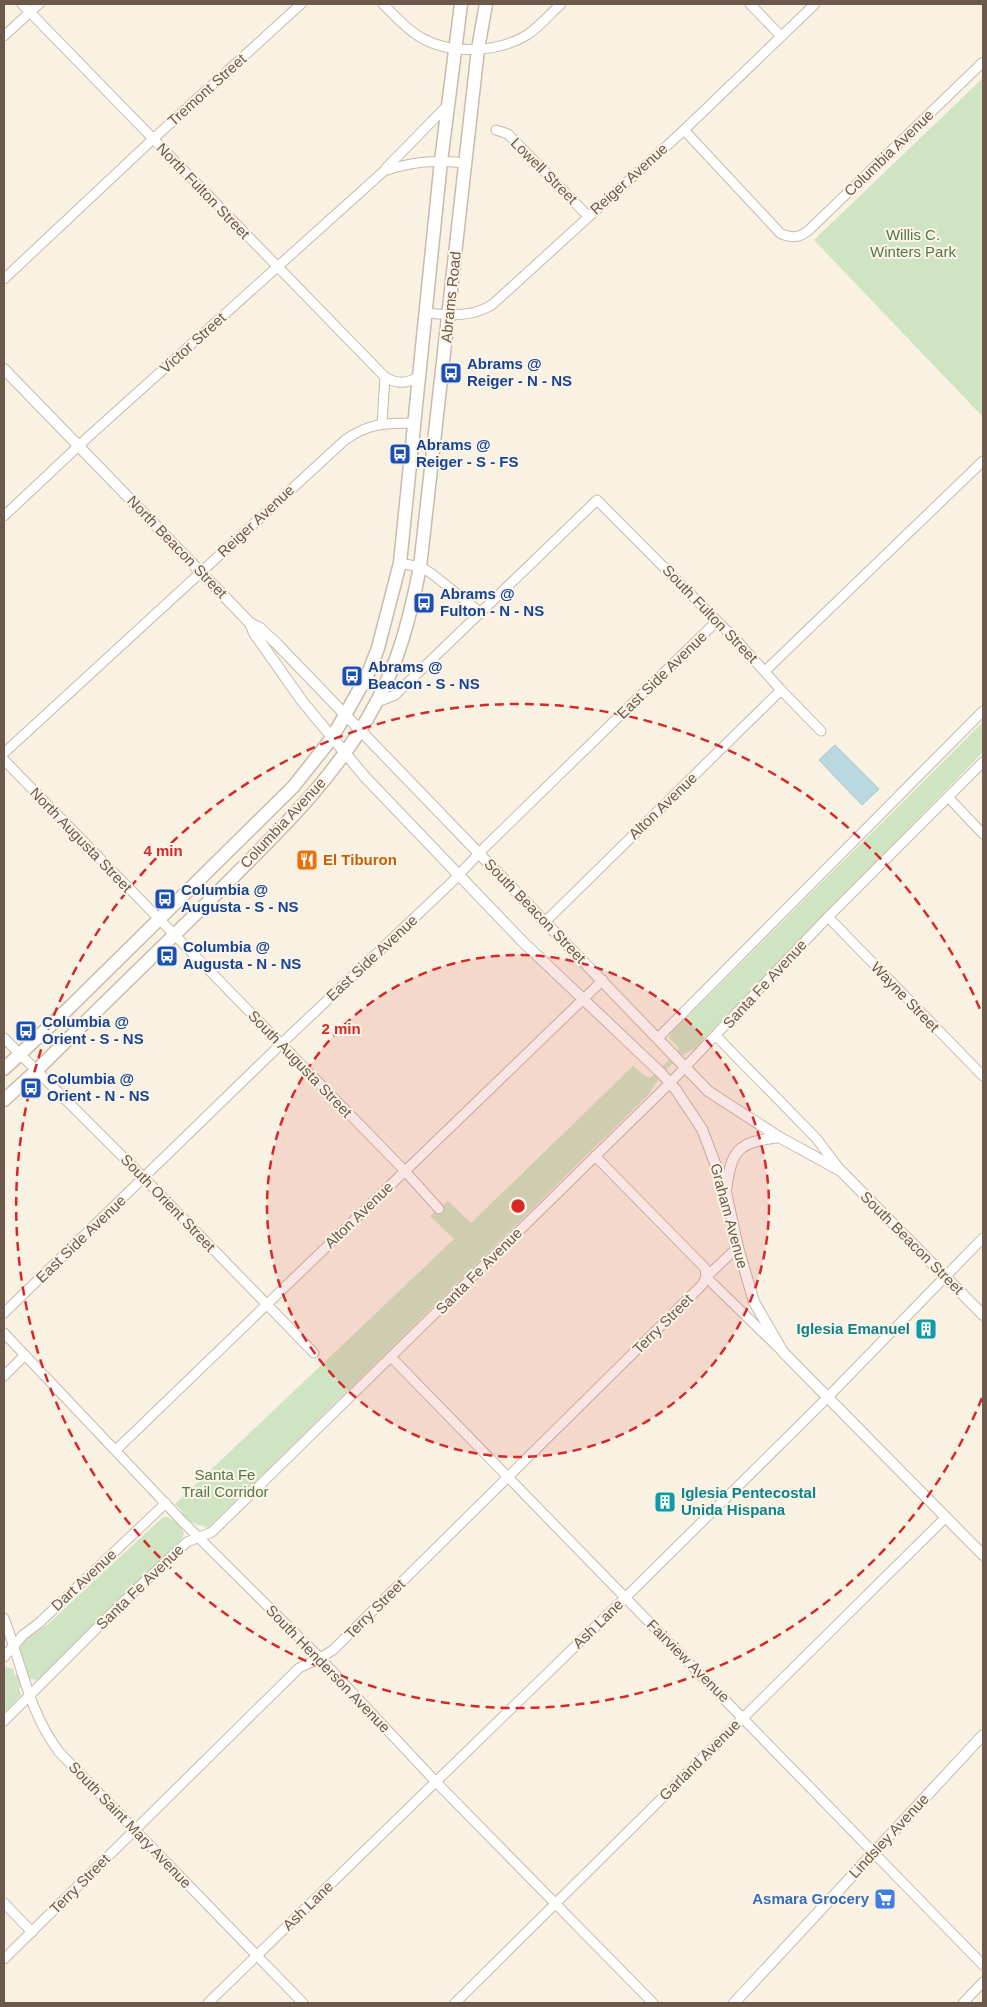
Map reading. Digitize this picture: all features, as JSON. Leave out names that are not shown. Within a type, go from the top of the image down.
[{"type":"main road","name":"Abrams Road","points":[[332,738],[368,674],[378,648],[400,563],[447,106],[461,4]]},
{"type":"main road","name":"Abrams Road","points":[[344,754],[360,732],[377,702],[408,620],[420,567],[478,49],[486,4]]},
{"type":"main road","points":[[414,424],[437,413]]},
{"type":"main road","name":"Columbia Avenue","points":[[4,1070],[159,920],[292,787],[332,738]]},
{"type":"main road","name":"Columbia Avenue","points":[[4,1100],[174,935],[286,822],[344,754]]},
{"type":"street","name":"North Fulton Street","points":[[22,4],[385,377]]},
{"type":"street","points":[[4,36],[39,4]]},
{"type":"street","name":"Tremont Street","points":[[4,279],[153,139],[302,4]]},
{"type":"street","points":[[383,4],[418,36],[427,41],[455,48],[478,49],[498,47],[528,34],[560,4]]},
{"type":"street","points":[[750,4],[780,36]]},
{"type":"street","name":"Reiger Avenue","points":[[425,313],[471,314],[483,311],[493,304],[684,130],[815,4]]},
{"type":"street","name":"Columbia Avenue","points":[[684,130],[781,234],[792,238],[800,237],[983,62]]},
{"type":"street","name":"Victor Street","points":[[4,516],[384,170],[447,106]]},
{"type":"street","name":"Lowell Street","points":[[496,130],[508,134],[588,216]]},
{"type":"street","name":"Victor Street","points":[[384,170],[405,163],[465,162]]},
{"type":"street","name":"North Beacon Street","points":[[4,369],[250,623],[267,653],[332,738]]},
{"type":"street","points":[[382,424],[385,377],[398,383],[410,381],[418,377]]},
{"type":"street","name":"Reiger Avenue","points":[[4,754],[345,440],[358,430],[382,424],[414,424]]},
{"type":"street","points":[[765,671],[983,461]]},
{"type":"street","name":"South Fulton Street","points":[[481,613],[597,500],[717,621],[821,731]]},
{"type":"street","points":[[377,702],[395,696],[481,613],[444,581],[420,567],[400,563]]},
{"type":"street","name":"East Side Avenue","points":[[4,1314],[281,1044],[458,876],[717,621]]},
{"type":"street","name":"South Beacon Street","points":[[250,623],[260,628],[277,644],[345,717],[546,921],[708,1091],[779,1137],[841,1171]]},
{"type":"street","name":"Alton Avenue","points":[[546,921],[781,690]]},
{"type":"street","points":[[658,1038],[983,711]]},
{"type":"street","name":"South Beacon Street","points":[[332,738],[344,754],[458,876],[670,1083]]},
{"type":"street","name":"North Augusta Street","points":[[4,760],[159,920]]},
{"type":"street","name":"Santa Fe Avenue","points":[[4,1721],[124,1601],[187,1542],[212,1532],[391,1357],[670,1083],[828,917],[983,762]]},
{"type":"street","points":[[948,797],[983,834]]},
{"type":"street","name":"Wayne Street","points":[[828,917],[983,1076]]},
{"type":"street","name":"South Augusta Street","points":[[159,920],[404,1170],[439,1209]]},
{"type":"street","name":"Alton Avenue","points":[[116,1450],[602,980]]},
{"type":"street","name":"South Beacon Street","points":[[716,1036],[816,1138],[841,1171],[983,1315]]},
{"type":"street","name":"South Orient Street","points":[[4,1038],[144,1178],[314,1353]]},
{"type":"street","name":"Graham Avenue","points":[[670,1083],[702,1129],[726,1192],[738,1247],[754,1302],[783,1352]]},
{"type":"street","points":[[726,1192],[731,1162],[745,1144],[779,1137]]},
{"type":"street","name":"Graham Avenue","points":[[595,1156],[705,1268],[706,1277],[828,1397],[983,1555]]},
{"type":"street","name":"Ash Lane","points":[[208,2003],[625,1598],[828,1397],[983,1238]]},
{"type":"street","name":"Terry Street","points":[[4,1959],[299,1668],[333,1650],[702,1285],[706,1277],[738,1247]]},
{"type":"street","name":"South Henderson Avenue","points":[[4,1334],[199,1537],[320,1658],[436,1782],[653,2003]]},
{"type":"street","points":[[4,1376],[25,1356]]},
{"type":"street","name":"Fairview Avenue","points":[[391,1357],[983,1965]]},
{"type":"street","name":"Dart Avenue","points":[[4,1657],[23,1635],[39,1623],[166,1503]]},
{"type":"street","name":"Garland Avenue","points":[[454,2003],[946,1517]]},
{"type":"street","name":"South Saint Mary Avenue","points":[[4,1618],[28,1697],[47,1736],[59,1752],[303,2003]]},
{"type":"street","name":"Lindsley Avenue","points":[[734,2003],[983,1735]]},
{"type":"street","points":[[4,1903],[32,1932]]},
{"type":"street","points":[[963,2003],[983,1982]]},
{"type":"green space","name":"Willis C. Winters Park","points":[[983,78],[983,417],[814,240]]},
{"type":"green space","name":"Santa Fe Trail Corridor","points":[[983,722],[983,752],[694,1049],[687,1052],[669,1067],[650,1093],[208,1528],[190,1522],[182,1530],[184,1533],[182,1539],[39,1680],[30,1679],[19,1688],[21,1695],[4,1713],[4,1666],[13,1669],[15,1676],[24,1667],[20,1650],[21,1643],[48,1624],[163,1517],[168,1517],[174,1521],[183,1512],[175,1504],[454,1239],[430,1216],[448,1201],[471,1223],[633,1066],[650,1078],[679,1050],[669,1038],[672,1032]]},
{"type":"water","points":[[835,745],[879,789],[862,805],[819,760]]},
{"type":"place","name":"Abrams @ Reiger - N - NS","points":[[451,373]]},
{"type":"place","name":"Abrams @ Reiger - S - FS","points":[[400,454]]},
{"type":"place","name":"Abrams @ Fulton - N - NS","points":[[424,603]]},
{"type":"place","name":"Abrams @ Beacon - S - NS","points":[[352,676]]},
{"type":"place","name":"El Tiburon","points":[[307,860]]},
{"type":"place","name":"Columbia @ Augusta - S - NS","points":[[165,899]]},
{"type":"place","name":"Columbia @ Augusta - N - NS","points":[[167,956]]},
{"type":"place","name":"Columbia @ Orient - S - NS","points":[[26,1031]]},
{"type":"place","name":"Columbia @ Orient - N - NS","points":[[31,1088]]},
{"type":"place","name":"Iglesia Emanuel","points":[[926,1329]]},
{"type":"place","name":"Iglesia Pentecostal Unida Hispana","points":[[665,1502]]},
{"type":"place","name":"Asmara Grocery","points":[[885,1899]]}]
